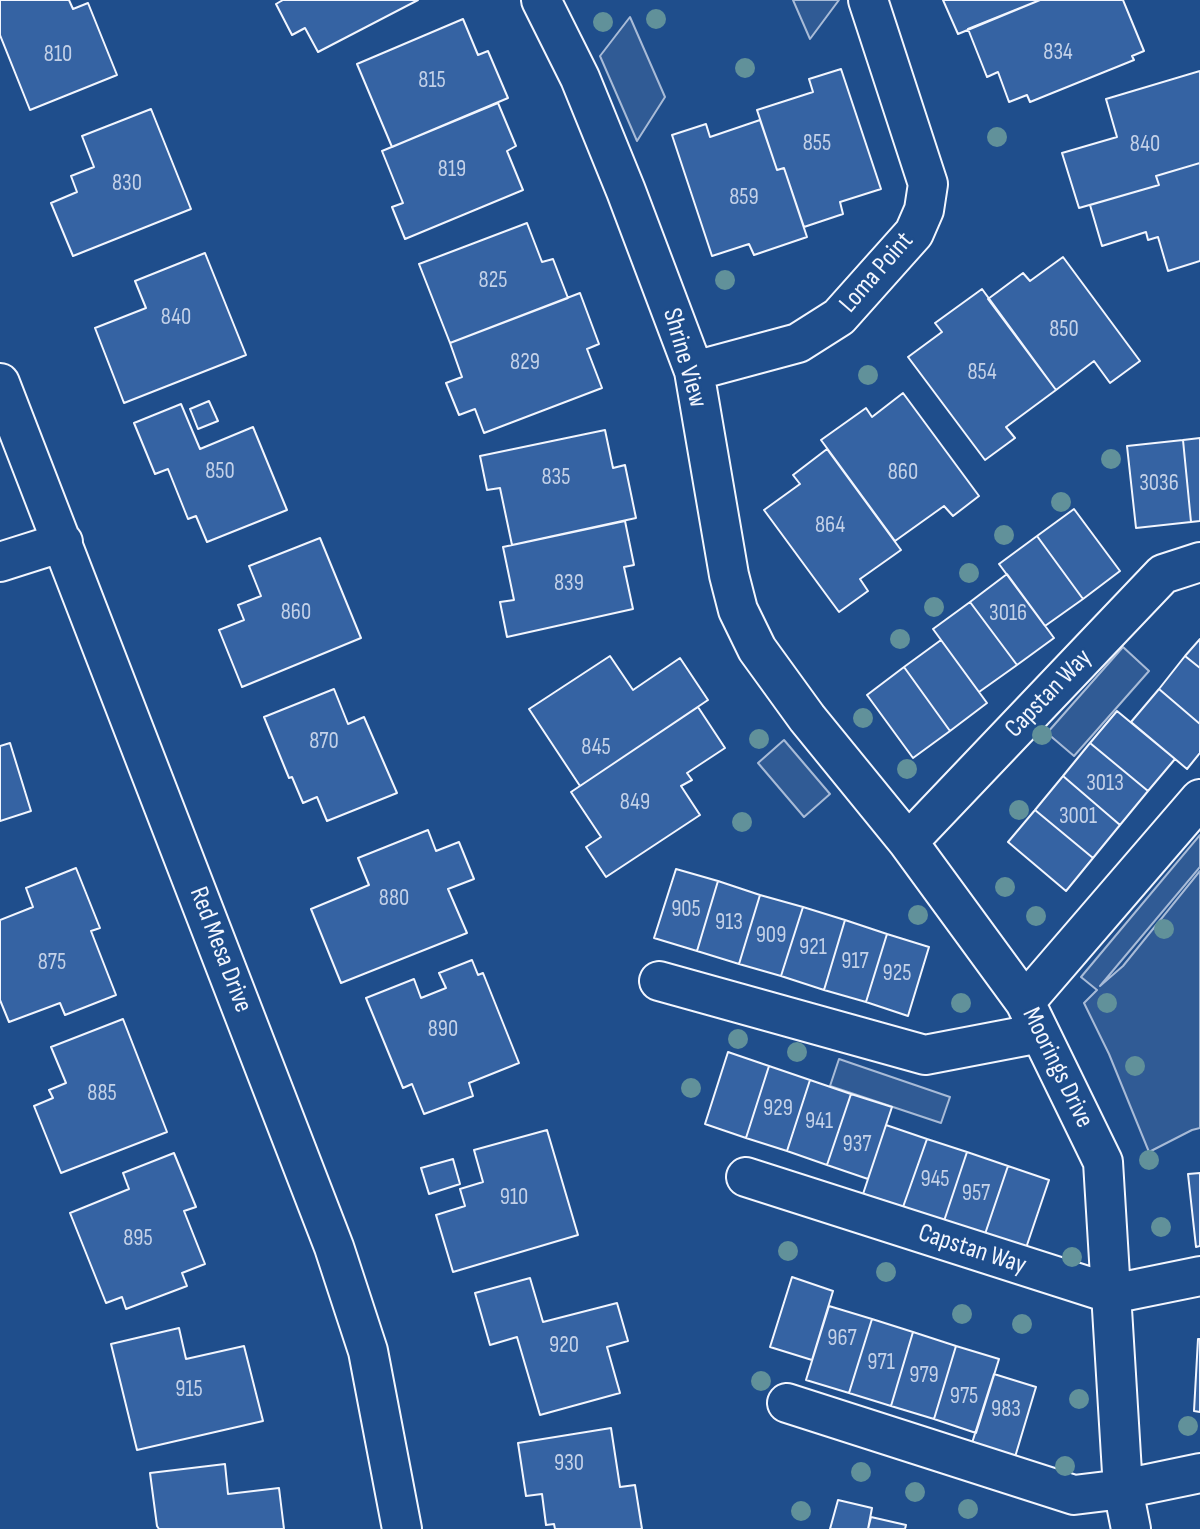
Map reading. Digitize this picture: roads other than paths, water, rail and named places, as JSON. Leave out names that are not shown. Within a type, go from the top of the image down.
[{"type":"street","name":"Shrine View","points":[[541,0],[580,78],[694,371],[729,575],[738,610],[757,649],[807,718]]},
{"type":"street","name":"Loma Point","points":[[694,371],[798,343],[839,317],[914,233],[924,210],[928,184],[868,0]]},
{"type":"street","name":"Red Mesa Drive","points":[[0,383],[334,1247],[368,1351],[402,1529]]},
{"type":"street","points":[[0,562],[63,542]]},
{"type":"street","name":"Capstan Way","points":[[908,842],[1163,574],[1200,562]]},
{"type":"street","name":"Moorings Drive","points":[[807,718],[908,842],[1032,1017],[1104,1162],[1123,1489],[1131,1529]]},
{"type":"street","points":[[659,981],[925,1055],[1032,1017],[1200,799]]},
{"type":"street","name":"Capstan Way","points":[[746,1177],[1112,1294],[1200,1276]]},
{"type":"street","points":[[787,1403],[1074,1496],[1200,1473]]}]
